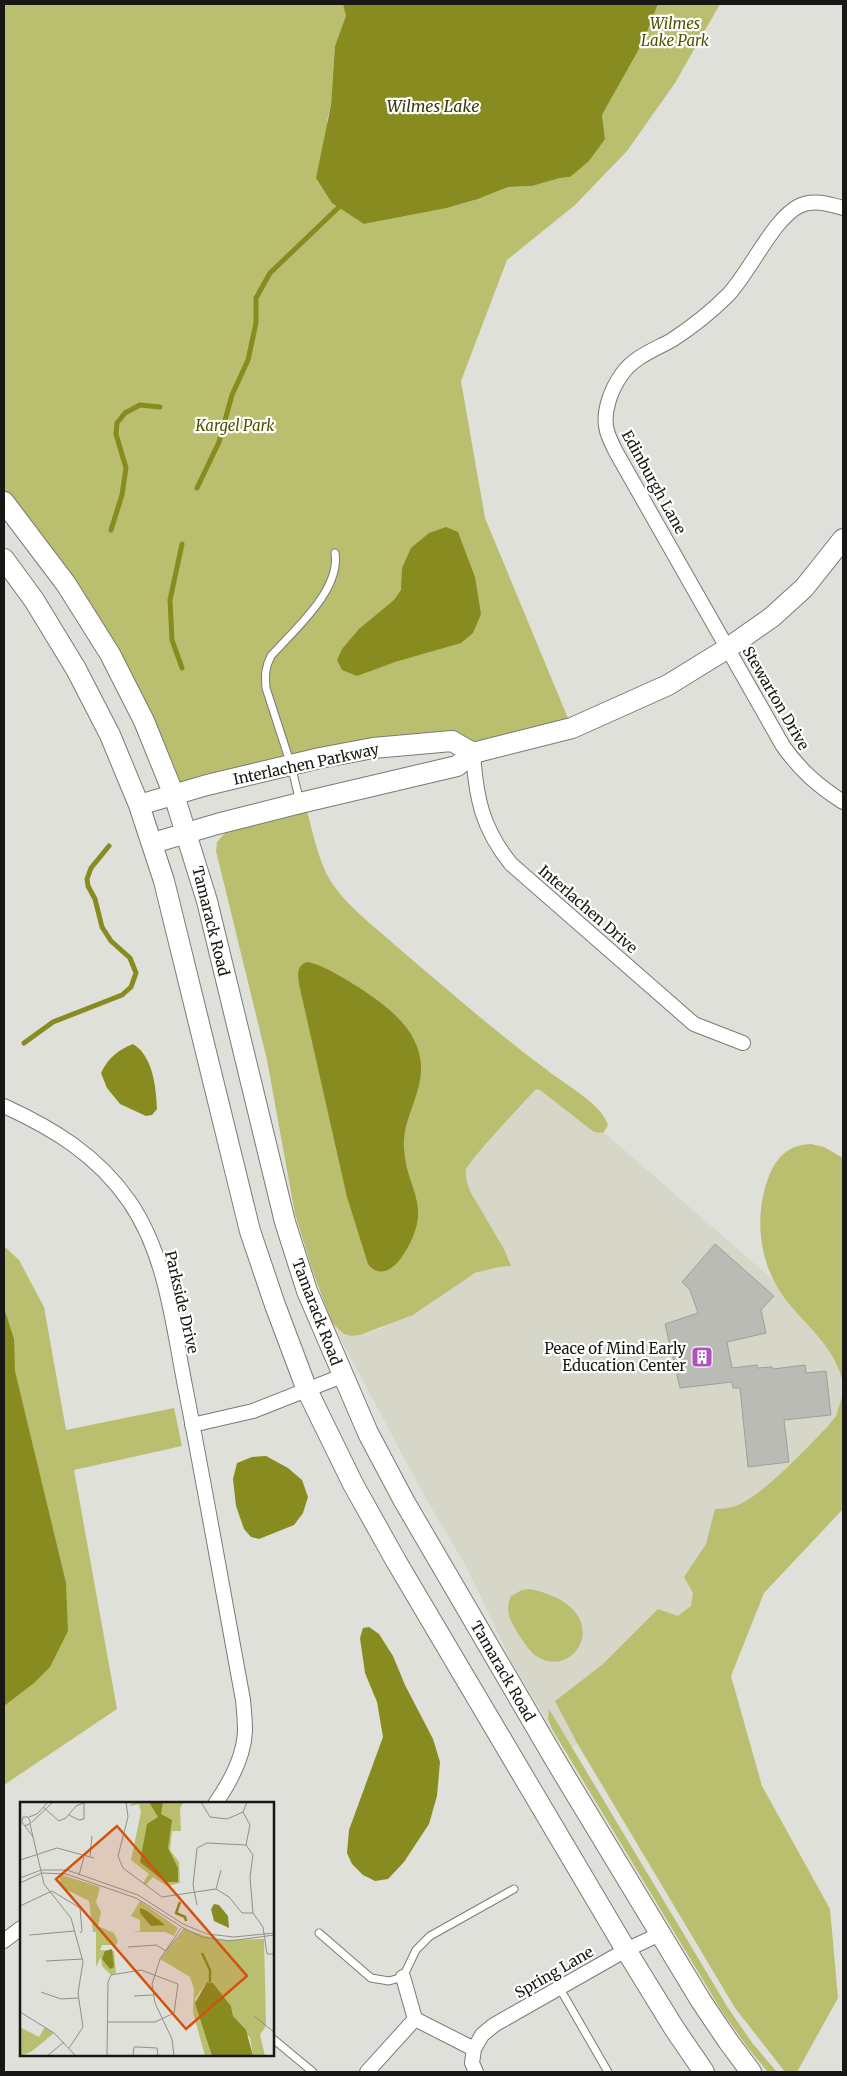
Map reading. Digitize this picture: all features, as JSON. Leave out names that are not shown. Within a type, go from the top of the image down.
[{"type":"street","name":"Edinburgh Lane","points":[[728,648],[616,452],[607,430],[607,408],[613,390],[622,373],[636,359],[671,340],[714,309],[744,276],[787,214],[799,205],[815,202],[843,208]]},
{"type":"street","name":"Tamarack Road","points":[[4,502],[66,584],[110,654],[144,721],[174,795],[207,901],[285,1222],[307,1291],[342,1376],[368,1432],[404,1501],[557,1763],[706,2009],[751,2072]]},
{"type":"street","points":[[153,843],[300,802],[457,766],[473,753],[572,728],[668,685],[728,648],[772,616],[804,588],[843,539]]},
{"type":"street","points":[[4,559],[34,600],[76,669],[110,735],[153,843],[250,1231],[307,1390],[349,1476],[396,1561],[626,1950],[674,2028],[704,2072]]},
{"type":"street","name":"Stewarton Drive","points":[[728,648],[783,746],[797,766],[812,780],[843,802]]},
{"type":"street","name":"Interlachen Parkway","points":[[139,805],[200,787],[290,765],[373,748],[452,741],[473,753]]},
{"type":"street","name":"Interlachen Drive","points":[[473,753],[475,788],[486,823],[498,847],[511,864],[694,1024],[743,1043]]},
{"type":"street","name":"Parkside Drive","points":[[4,1106],[41,1123],[72,1143],[93,1160],[129,1201],[158,1258],[244,1700],[245,1733],[238,1759],[228,1784],[216,1802]]},
{"type":"street","points":[[192,1425],[254,1411],[342,1376]]},
{"type":"street","points":[[4,1941],[20,1929]]},
{"type":"street","name":"Spring Lane","points":[[474,2049],[482,2035],[494,2025],[626,1950],[660,1934]]},
{"type":"street","points":[[404,1977],[415,2020],[474,2049],[472,2063],[476,2072]]},
{"type":"street","points":[[367,2072],[415,2020]]},
{"type":"lane","points":[[300,802],[266,688],[266,664],[325,594],[334,569],[335,553]]},
{"type":"lane","points":[[318,1933],[371,1978],[389,1981],[404,1977],[416,1950],[430,1936],[514,1889]]},
{"type":"lane","points":[[559,1987],[608,2072]]},
{"type":"lane","points":[[274,2040],[313,2072]]},
{"type":"shaded area","points":[[529,1067],[843,1341],[843,1436],[567,1754],[512,1663],[467,1568],[425,1497],[332,1323],[341,1332],[351,1336],[378,1330],[423,1309],[462,1281],[481,1271],[442,1167]]},
{"type":"green space","name":"Kargel Park","points":[[4,4],[343,4],[347,16],[335,46],[331,105],[327,121],[364,224],[447,208],[478,199],[508,187],[532,186],[570,177],[605,139],[602,115],[643,42],[658,4],[720,4],[675,83],[627,151],[575,205],[507,260],[461,381],[485,518],[572,728],[473,753],[452,741],[174,795],[144,721],[4,502]]},
{"type":"green space","points":[[307,811],[324,869],[334,886],[349,904],[492,1027],[554,1076],[591,1102],[604,1117],[608,1125],[603,1133],[594,1132],[540,1090],[536,1089],[487,1143],[466,1170],[466,1179],[471,1193],[504,1249],[511,1266],[475,1273],[413,1315],[360,1335],[351,1336],[344,1334],[332,1323],[313,1272],[295,1214],[267,1060],[216,851],[217,842],[226,832]]},
{"type":"green space","points":[[811,1144],[824,1147],[843,1158],[843,1384],[835,1361],[823,1342],[780,1292],[766,1261],[762,1244],[761,1210],[764,1193],[772,1169],[780,1157],[790,1149]]},
{"type":"green space","points":[[4,1246],[19,1260],[44,1307],[66,1430],[174,1408],[182,1446],[74,1470],[117,1709],[4,1785]]},
{"type":"green space","points":[[843,1394],[843,1509],[764,1593],[731,1676],[762,1786],[830,1909],[838,1998],[797,2072],[785,2072],[735,2008],[577,1743],[555,1701],[603,1664],[658,1609],[678,1616],[691,1606],[693,1593],[684,1577],[706,1544],[715,1509],[738,1505],[748,1500],[772,1481],[828,1426],[836,1416]]},
{"type":"green space","points":[[530,1589],[558,1598],[575,1611],[582,1626],[582,1640],[575,1652],[565,1660],[551,1662],[536,1656],[531,1652],[511,1621],[508,1607],[511,1596],[522,1590]]},
{"type":"green space","points":[[549,1709],[728,2008],[753,2044],[777,2072],[768,2072],[721,2010],[552,1729],[548,1719]]},
{"type":"water","name":"Wilmes Lake","points":[[343,4],[658,4],[643,42],[602,115],[605,139],[589,161],[570,177],[532,186],[508,187],[478,199],[447,208],[364,224],[332,203],[316,178],[331,105],[335,46],[346,16]]},
{"type":"water","points":[[446,527],[458,532],[475,577],[481,614],[473,633],[461,643],[395,662],[357,676],[342,670],[337,660],[342,649],[359,629],[394,600],[401,590],[402,568],[411,548],[429,533]]},
{"type":"water","points":[[307,962],[322,966],[384,1005],[407,1028],[415,1041],[420,1055],[420,1081],[404,1138],[406,1162],[416,1196],[418,1219],[415,1232],[401,1259],[385,1271],[376,1270],[368,1264],[347,1197],[299,984],[299,968]]},
{"type":"water","points":[[133,1044],[145,1056],[152,1073],[157,1109],[152,1115],[146,1116],[120,1104],[107,1088],[101,1073],[114,1055]]},
{"type":"water","points":[[4,1308],[14,1339],[15,1371],[66,1583],[68,1631],[50,1667],[34,1683],[4,1706]]},
{"type":"water","points":[[266,1456],[288,1468],[302,1480],[308,1497],[303,1513],[294,1525],[259,1539],[251,1537],[244,1529],[236,1506],[233,1479],[237,1463],[252,1457]]},
{"type":"water","points":[[369,1627],[379,1634],[393,1656],[405,1685],[433,1739],[440,1762],[437,1796],[429,1824],[404,1862],[388,1879],[375,1881],[363,1875],[352,1864],[347,1853],[349,1830],[383,1737],[377,1702],[365,1673],[360,1638],[363,1628]]},
{"type":"building","name":"Peace of Mind Early Education Center","points":[[715,1244],[774,1296],[761,1310],[766,1333],[727,1342],[732,1368],[757,1365],[757,1368],[772,1367],[773,1369],[805,1365],[806,1373],[826,1371],[831,1415],[784,1420],[789,1462],[748,1467],[740,1388],[733,1388],[732,1382],[680,1388],[665,1324],[698,1313],[690,1290],[682,1282]]},
{"type":"waterway","points":[[197,488],[219,442],[232,395],[248,360],[256,323],[256,298],[270,273],[339,207]]},
{"type":"waterway","points":[[111,530],[122,495],[126,468],[116,434],[117,423],[125,413],[140,405],[160,407]]},
{"type":"waterway","points":[[182,544],[170,600],[172,640],[182,668]]},
{"type":"waterway","points":[[24,1043],[53,1022],[122,995],[131,987],[136,973],[130,958],[111,941],[102,927],[95,899],[88,886],[87,879],[91,868],[109,846]]},
{"type":"place","name":"Peace of Mind Early Education Center","points":[[702,1357]]},
{"type":"park label","name":"Wilmes Lake Park","points":[[675,32]]}]
